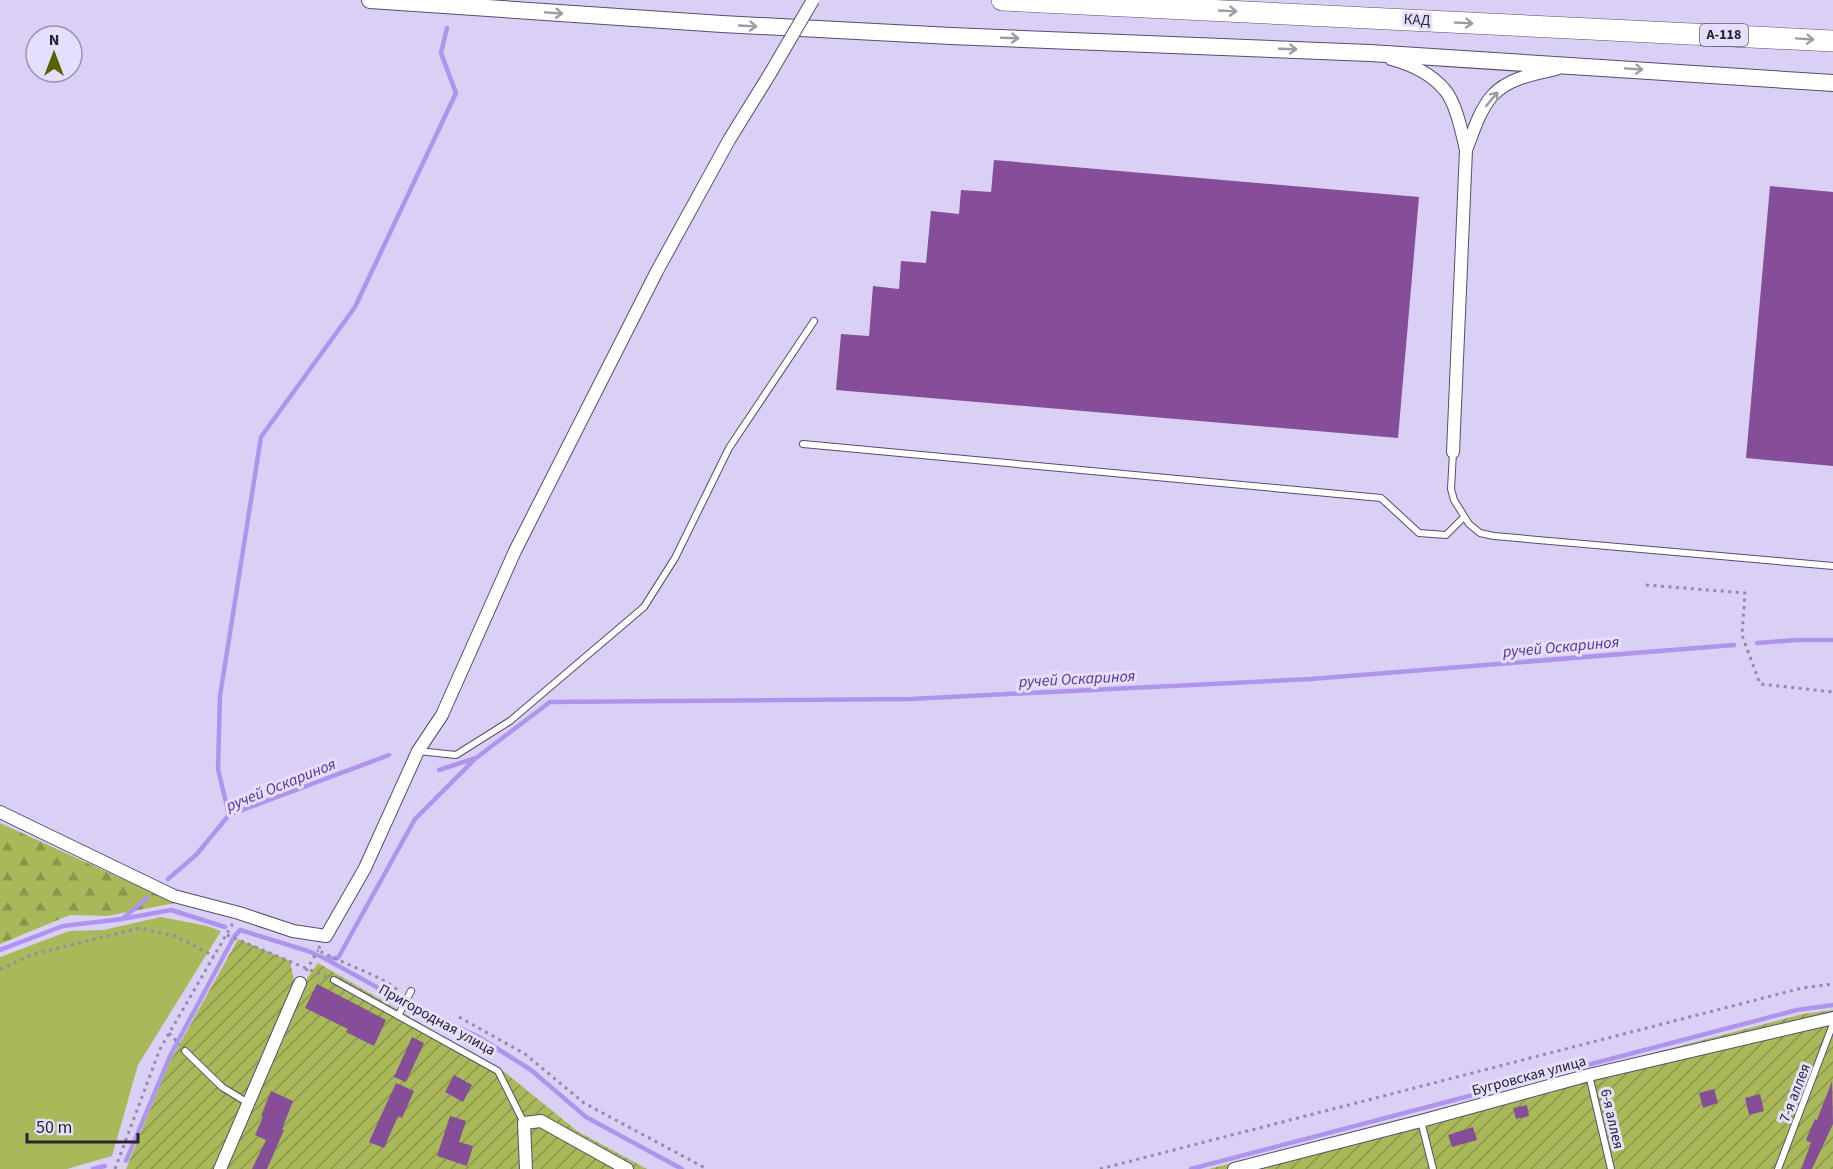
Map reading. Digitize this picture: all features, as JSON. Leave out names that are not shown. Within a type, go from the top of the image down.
[{"type":"highway","name":"КАД","points":[[1002,0],[1833,41]]},
{"type":"street","points":[[370,0],[722,24],[963,37],[1370,53],[1833,83]]},
{"type":"street","points":[[0,812],[174,896],[293,931],[326,936],[364,868],[418,751],[442,715],[515,551],[657,271],[729,140],[813,0]]},
{"type":"street","points":[[1370,53],[1401,62],[1424,73],[1445,89],[1458,118],[1466,150],[1453,452]]},
{"type":"street","points":[[1466,150],[1479,117],[1493,95],[1516,79],[1575,65]]},
{"type":"street","points":[[220,1169],[300,983]]},
{"type":"street","name":"Бугровская улица","points":[[1234,1169],[1589,1075],[1833,1018]]},
{"type":"street","points":[[524,1123],[541,1121],[607,1163],[627,1169]]},
{"type":"street","name":"Пригородная улица","points":[[524,1123],[526,1169]]},
{"type":"lane","points":[[418,751],[456,754],[510,721],[644,608],[675,558],[729,448],[814,321]]},
{"type":"lane","points":[[803,444],[1381,498],[1419,533],[1446,535],[1464,517]]},
{"type":"lane","points":[[1453,452],[1451,489],[1454,500],[1469,524],[1480,533],[1833,566]]},
{"type":"lane","name":"Пригородная улица","points":[[334,980],[498,1071],[524,1123]]},
{"type":"lane","points":[[398,1016],[410,994]]},
{"type":"lane","name":"7-я аллея","points":[[1778,1169],[1833,1024]]},
{"type":"lane","points":[[185,1051],[222,1087],[249,1102]]},
{"type":"lane","name":"6-я аллея","points":[[1589,1075],[1611,1169]]},
{"type":"lane","points":[[1421,1121],[1433,1169]]},
{"type":"path","points":[[1646,585],[1745,593],[1742,635],[1760,684],[1833,692]]},
{"type":"path","points":[[115,1169],[160,1049],[239,914]]},
{"type":"path","points":[[0,969],[34,954],[140,928],[175,936],[214,956]]},
{"type":"path","points":[[227,935],[334,980]]},
{"type":"path","points":[[313,958],[318,950]]},
{"type":"path","points":[[323,953],[410,994]]},
{"type":"path","points":[[1100,1169],[1802,988],[1833,984]]},
{"type":"path","points":[[459,1017],[525,1054],[584,1103],[707,1169]]},
{"type":"path","points":[[169,1033],[185,1051]]},
{"type":"green space","points":[[0,823],[175,903],[107,916],[70,915],[0,944]]},
{"type":"green space","points":[[161,917],[221,931],[138,1065],[112,1156],[67,1169],[0,1169],[0,957],[69,931],[103,930]]},
{"type":"green space","points":[[238,939],[290,961],[294,980],[303,984],[318,963],[506,1073],[577,1131],[647,1169],[126,1169],[169,1063]]},
{"type":"green space","points":[[1833,1010],[1833,1169],[1209,1169],[1803,1014]]},
{"type":"building","points":[[994,160],[1419,197],[1398,438],[836,390],[841,334],[869,336],[873,286],[899,289],[901,261],[926,263],[931,211],[959,214],[961,190],[991,192]]},
{"type":"building","points":[[1770,186],[1833,192],[1833,466],[1746,458]]},
{"type":"building","points":[[317,984],[386,1020],[374,1046],[346,1032],[348,1029],[305,1008]]},
{"type":"building","points":[[412,1037],[424,1043],[406,1082],[394,1077]]},
{"type":"building","points":[[454,1075],[472,1085],[463,1102],[445,1092]]},
{"type":"building","points":[[1832,1081],[1833,1124],[1812,1169],[1801,1169],[1811,1143],[1806,1140],[1815,1119],[1817,1120]]},
{"type":"building","points":[[396,1083],[414,1091],[402,1118],[398,1116],[384,1148],[369,1142]]},
{"type":"building","points":[[1714,1089],[1718,1103],[1703,1108],[1699,1093]]},
{"type":"building","points":[[271,1091],[293,1101],[282,1129],[284,1130],[267,1169],[252,1169],[266,1140],[255,1135]]},
{"type":"building","points":[[1760,1094],[1764,1111],[1749,1115],[1745,1098]]},
{"type":"building","points":[[1527,1105],[1529,1116],[1516,1119],[1513,1108]]},
{"type":"building","points":[[450,1116],[466,1121],[459,1142],[473,1146],[467,1166],[437,1156]]},
{"type":"building","points":[[1473,1127],[1477,1140],[1452,1147],[1448,1135]]},
{"type":"waterway","points":[[229,815],[218,769],[220,696],[261,437],[355,307],[456,93],[441,53],[447,28]]},
{"type":"waterway","name":"ручей Оскариноя","points":[[1757,643],[1833,640]]},
{"type":"waterway","name":"ручей Оскариноя","points":[[439,770],[476,758],[550,702],[910,699],[1311,679],[1734,645]]},
{"type":"waterway","name":"ручей Оскариноя","points":[[168,879],[196,855],[229,815],[389,755]]},
{"type":"waterway","points":[[400,1000],[324,958],[338,958],[415,819],[474,760]]},
{"type":"waterway","name":"ручей Оскариноя","points":[[147,898],[122,919],[171,910],[225,927]]},
{"type":"waterway","name":"ручей Оскариноя","points":[[0,950],[63,926],[122,919]]},
{"type":"waterway","points":[[126,1161],[170,1056],[234,937],[240,930],[324,958]]},
{"type":"waterway","points":[[1191,1169],[1797,1010],[1833,1005]]},
{"type":"waterway","points":[[410,1006],[477,1036],[531,1070],[586,1117],[682,1169]]},
{"type":"waterway","points":[[93,1169],[105,1166]]}]
